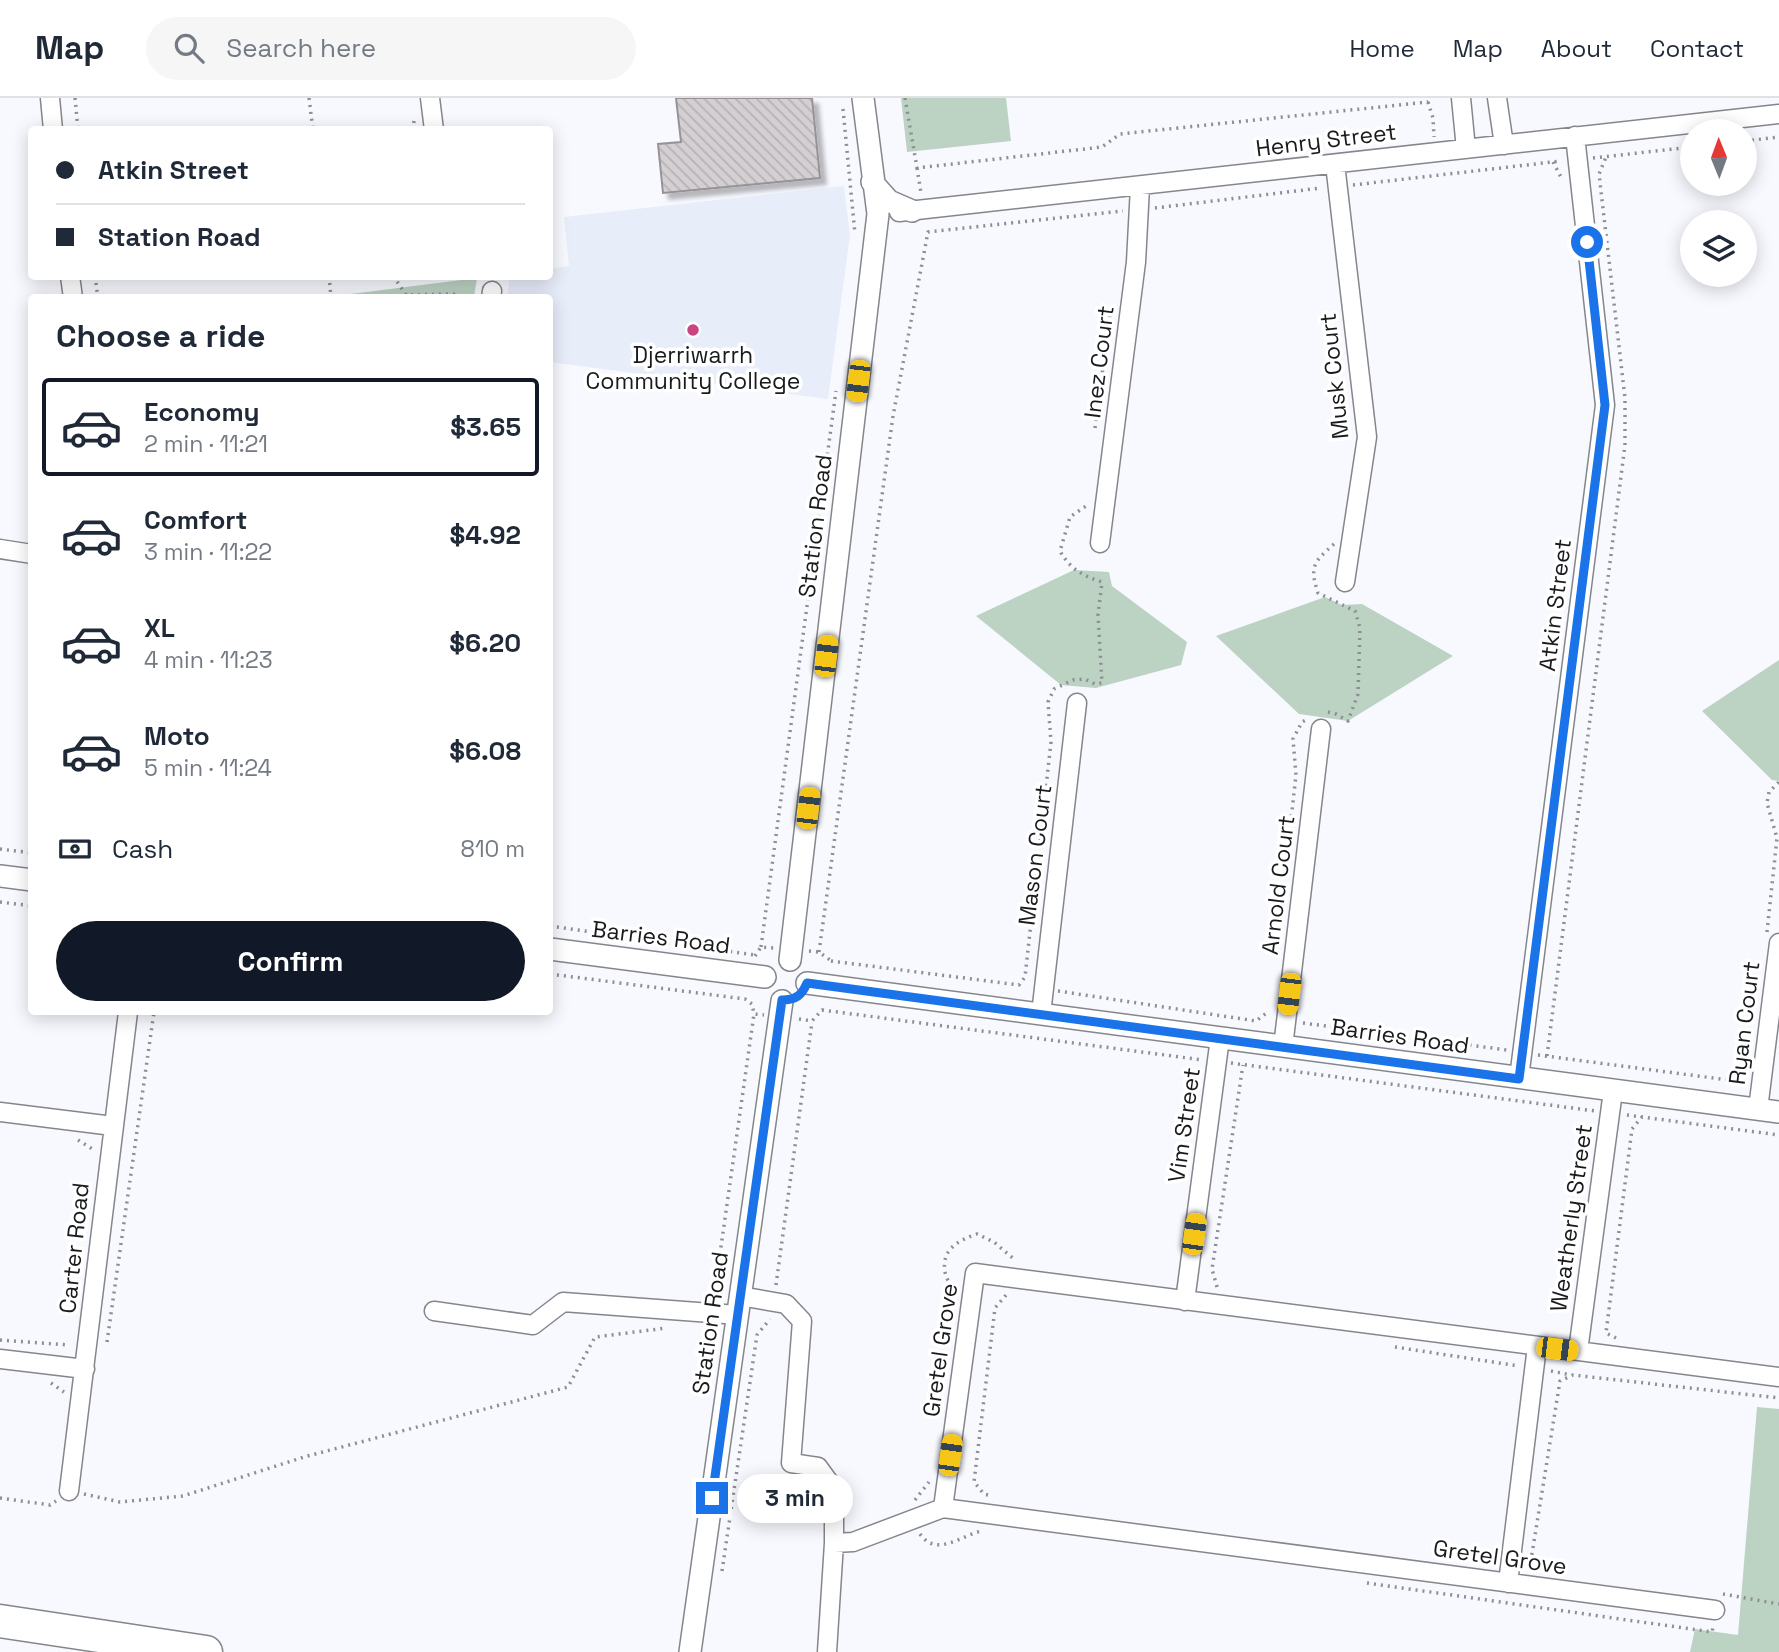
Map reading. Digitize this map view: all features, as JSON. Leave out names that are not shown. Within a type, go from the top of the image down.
[{"type":"highway","points":[[0,1621],[206,1652]]},
{"type":"street","points":[[50,98],[54,126]]},
{"type":"street","points":[[430,98],[434,126]]},
{"type":"street","name":"Station Road","points":[[790,960],[878,214],[863,98]]},
{"type":"street","points":[[1461,98],[1466,149]]},
{"type":"street","points":[[1497,98],[1503,145]]},
{"type":"street","name":"Henry Street","points":[[878,214],[1779,114]]},
{"type":"street","name":"Atkin Street","points":[[1519,1079],[1605,405],[1575,136]]},
{"type":"street","name":"Musk Court","points":[[1335,164],[1367,437],[1345,582]]},
{"type":"street","points":[[872,182],[890,201],[912,211]]},
{"type":"street","name":"Inez Court","points":[[1100,543],[1136,262],[1131,210],[1140,187]]},
{"type":"street","points":[[0,549],[28,553]]},
{"type":"street","name":"Mason Court","points":[[1041,1014],[1077,703]]},
{"type":"street","name":"Arnold Court","points":[[1283,1047],[1316,723]]},
{"type":"street","points":[[0,876],[28,880]]},
{"type":"street","name":"Ryan Court","points":[[1768,1111],[1773,937]]},
{"type":"street","name":"Barries Road","points":[[553,949],[765,977]]},
{"type":"street","points":[[790,960],[802,967],[807,983],[799,996],[781,1009],[769,992],[765,977],[772,964],[790,960]]},
{"type":"street","name":"Barries Road","points":[[807,983],[1768,1111]]},
{"type":"street","name":"Station Road","points":[[690,1652],[781,1009]]},
{"type":"street","name":"Carter Road","points":[[69,1491],[128,1015]]},
{"type":"street","name":"Vim Street","points":[[1185,1301],[1220,1038]]},
{"type":"street","name":"Weatherly Street","points":[[1578,1351],[1612,1091]]},
{"type":"street","points":[[0,1112],[113,1126]]},
{"type":"street","name":"Gretel Grove","points":[[1714,1610],[1509,1575],[943,1507],[975,1273],[1779,1377]]},
{"type":"street","points":[[434,1311],[533,1325],[563,1301],[786,1304],[802,1321],[791,1463],[818,1467],[834,1489],[834,1543],[827,1652]]},
{"type":"street","points":[[1509,1575],[1536,1346]]},
{"type":"street","points":[[0,1359],[85,1369]]},
{"type":"street","points":[[834,1543],[853,1542],[943,1507]]},
{"type":"path","points":[[75,98],[78,126]]},
{"type":"path","points":[[309,98],[312,126]]},
{"type":"path","points":[[842,98],[856,246]]},
{"type":"path","points":[[905,98],[916,168],[1102,148],[1120,134],[1428,102],[1430,98]]},
{"type":"path","points":[[1757,140],[1779,137]]},
{"type":"path","points":[[819,952],[893,416],[928,232],[1680,148]]},
{"type":"path","points":[[1553,162],[1565,184]]},
{"type":"path","points":[[1313,190],[1318,195]]},
{"type":"path","points":[[1122,224],[1131,210]]},
{"type":"path","points":[[1094,437],[1112,302]]},
{"type":"path","points":[[761,947],[837,383]]},
{"type":"path","points":[[1019,985],[1025,977],[1049,756],[1048,702],[1054,689],[1073,680],[1085,679],[1095,684],[1102,682],[1098,615],[1102,582],[1087,577],[1068,565],[1060,551],[1070,517],[1086,506],[1088,492]]},
{"type":"path","points":[[1320,711],[1336,713],[1348,721],[1359,694],[1360,628],[1355,611],[1318,593],[1313,578],[1316,560],[1338,540]]},
{"type":"path","points":[[1286,865],[1296,775],[1293,739],[1302,722],[1316,723]]},
{"type":"path","points":[[1773,937],[1777,838],[1767,803],[1769,792],[1779,782]]},
{"type":"path","points":[[0,849],[28,852]]},
{"type":"path","points":[[0,902],[28,905]]},
{"type":"path","points":[[553,926],[755,955]]},
{"type":"path","points":[[831,961],[1019,985],[1256,1021],[1269,1012],[1270,998]]},
{"type":"path","points":[[553,974],[745,999],[752,1004],[754,1014],[781,1009],[812,1021]]},
{"type":"path","points":[[721,1577],[757,1335],[772,1316],[812,1021],[822,1010],[1779,1135]]},
{"type":"path","points":[[106,1342],[154,1015]]},
{"type":"path","points":[[1261,1017],[1736,1081],[1751,1053]]},
{"type":"path","points":[[1217,1287],[1212,1269],[1243,1065]]},
{"type":"path","points":[[1621,1340],[1606,1333],[1632,1129],[1642,1116]]},
{"type":"path","points":[[956,1300],[945,1275],[944,1261],[949,1250],[959,1241],[977,1234],[994,1242],[1015,1260]]},
{"type":"path","points":[[998,1496],[984,1494],[974,1482],[995,1308],[1007,1294]]},
{"type":"path","points":[[0,1498],[50,1505],[69,1491],[120,1502],[183,1496],[304,1457],[568,1387],[595,1337],[678,1326]]},
{"type":"path","points":[[0,1339],[69,1345]]},
{"type":"path","points":[[1392,1346],[1573,1375],[1779,1398]]},
{"type":"path","points":[[1509,1575],[1545,1570],[1531,1560],[1560,1381],[1573,1375]]},
{"type":"path","points":[[933,1478],[918,1494],[912,1507],[917,1529],[923,1539],[933,1545],[946,1545],[960,1541],[971,1533],[985,1530]]},
{"type":"path","points":[[1366,1583],[1712,1632],[1717,1593],[1779,1604]]},
{"type":"shaded area","name":"Djerriwarrh Community College","points":[[844,186],[850,235],[828,399],[553,362],[553,294],[507,294],[510,280],[553,280],[553,269],[569,266],[564,217]]},
{"type":"green space","points":[[901,98],[1006,98],[1011,141],[907,152]]},
{"type":"green space","points":[[461,280],[477,280],[474,294],[351,294]]},
{"type":"green space","points":[[1074,570],[1109,572],[1112,586],[1187,642],[1181,665],[1096,688],[1061,685],[976,616]]},
{"type":"green space","points":[[1325,597],[1342,605],[1362,604],[1453,656],[1348,721],[1299,714],[1216,636]]},
{"type":"green space","points":[[1779,660],[1779,781],[1772,780],[1702,711]]},
{"type":"green space","points":[[1757,1407],[1779,1409],[1779,1652],[1690,1652],[1695,1629],[1738,1635]]},
{"type":"building","points":[[676,98],[812,98],[820,178],[663,193],[658,144],[681,142]]},
{"type":"place","name":"Djerriwarrh Community College","points":[[693,330]]},
{"type":"route","points":[[712,1498],[782,1000],[799,996],[807,983],[1519,1079],[1605,405],[1587,242]]}]
